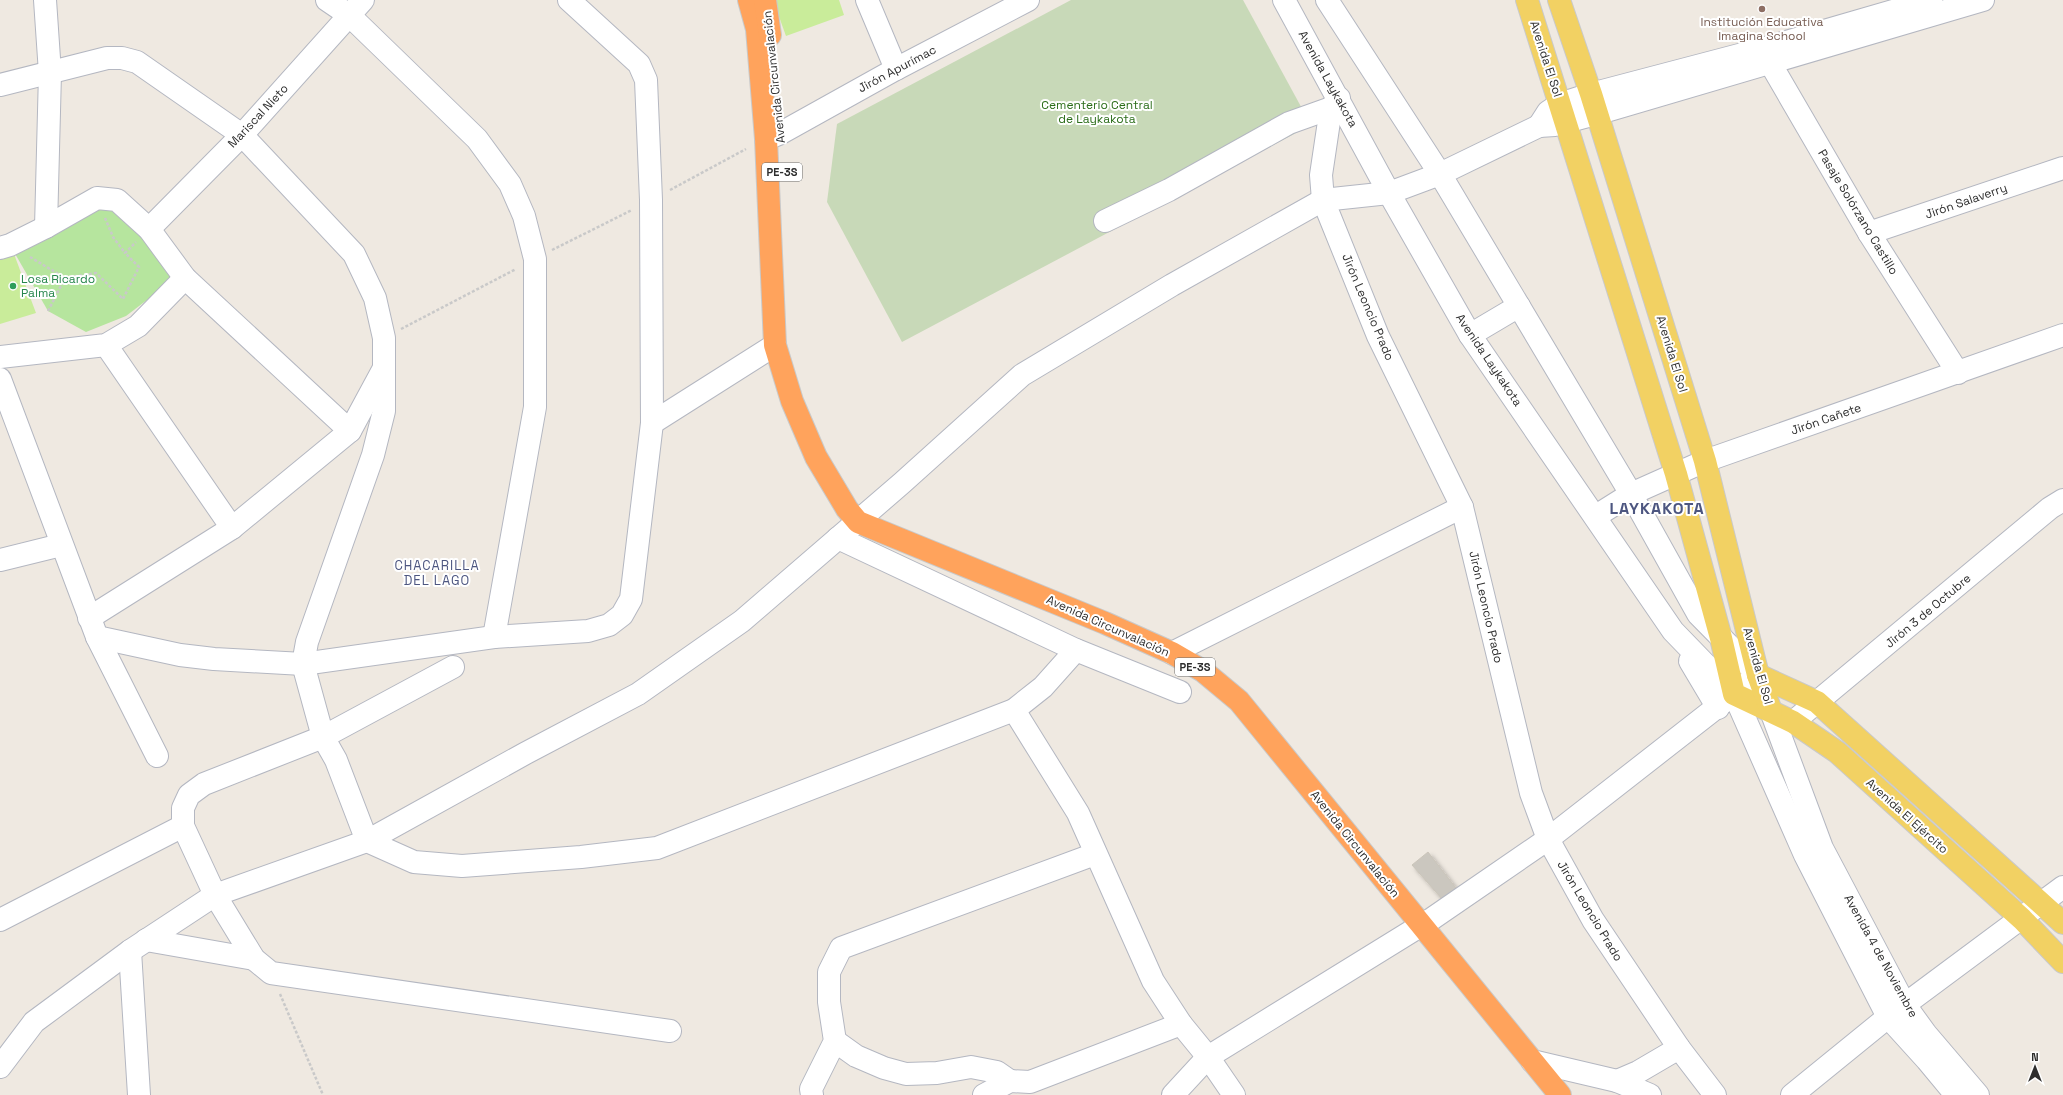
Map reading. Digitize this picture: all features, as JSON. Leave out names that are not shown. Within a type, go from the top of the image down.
[{"type":"highway","name":"Avenida Circunvalación","points":[[749,0],[757,29],[774,136]]},
{"type":"highway","name":"Avenida Circunvalación","points":[[765,0],[784,278],[775,345],[792,401],[816,457],[847,509],[858,522],[1105,623],[1172,653],[1203,672],[1239,701],[1560,1095]]},
{"type":"main road","name":"Avenida El Sol","points":[[1527,0],[1676,474],[1721,638],[1726,701]]},
{"type":"main road","name":"Avenida El Sol","points":[[1560,0],[1594,104],[1705,461],[1758,675],[1771,711]]},
{"type":"main road","points":[[1758,675],[1817,702],[2042,902],[2063,923]]},
{"type":"main road","name":"Avenida El Ejército","points":[[1726,701],[1771,711],[1793,722],[1837,752],[2022,919],[2063,962]]},
{"type":"street","points":[[45,0],[50,73],[46,227]]},
{"type":"street","points":[[327,0],[356,8],[477,139],[510,184],[524,216],[535,259],[535,407],[494,637]]},
{"type":"street","points":[[93,628],[180,655],[214,659],[303,664],[494,637],[588,631],[610,625],[622,615],[631,599],[652,423],[651,200],[646,80],[639,64],[570,0]]},
{"type":"street","points":[[867,0],[896,69]]},
{"type":"street","name":"Jirón Apurímac","points":[[774,136],[896,69],[1028,0]]},
{"type":"street","name":"Avenida Laykakota","points":[[1284,0],[1335,103],[1389,193],[1470,335],[1596,516],[1673,631],[1726,701]]},
{"type":"street","points":[[1173,1095],[1208,1057],[1421,926],[1548,839],[1758,675],[1698,614],[1631,494],[1440,174],[1328,0]]},
{"type":"street","points":[[0,1067],[34,1022],[138,945],[215,895],[367,841],[526,753],[638,694],[742,621],[858,522],[1022,375],[1172,286],[1322,200],[1389,193],[1440,174],[1539,126],[1548,112],[1563,113],[1765,56],[1940,4],[1983,0]]},
{"type":"street","name":"Mariscal Nieto","points":[[149,229],[242,135],[356,8]]},
{"type":"street","name":"Pasaje Solórzano Castillo","points":[[1765,56],[1869,233],[1958,373]]},
{"type":"street","points":[[0,85],[107,58],[122,58],[137,62],[242,135],[354,254],[375,298],[384,338],[384,411],[373,455],[307,642],[303,664],[323,737],[336,760],[367,841],[414,862],[462,866],[656,848],[1014,710],[1043,687],[1076,650]]},
{"type":"street","points":[[1105,221],[1169,190],[1289,123],[1335,103]]},
{"type":"street","name":"Jirón Leoncio Prado","points":[[1335,103],[1321,175],[1322,200],[1378,336],[1462,507],[1531,793],[1548,839],[1593,920],[1679,1048],[1714,1095]]},
{"type":"street","name":"Jirón Salaverry","points":[[1869,233],[2063,168]]},
{"type":"street","points":[[5,246],[46,227],[97,198],[117,200],[149,229],[184,278],[350,431]]},
{"type":"street","points":[[0,357],[106,345],[138,326],[184,278]]},
{"type":"street","points":[[1470,335],[1519,306]]},
{"type":"street","name":"Jirón Cañete","points":[[1596,516],[1631,494],[1705,461],[2063,335]]},
{"type":"street","points":[[106,345],[232,528]]},
{"type":"street","points":[[652,423],[775,345]]},
{"type":"street","points":[[93,628],[232,528],[350,431],[385,365]]},
{"type":"street","points":[[0,379],[93,628],[157,756]]},
{"type":"street","name":"Jirón 3 de Octubre","points":[[1793,722],[2050,508],[2063,500]]},
{"type":"street","points":[[1172,653],[1462,507]]},
{"type":"street","points":[[838,538],[1076,650],[1180,692]]},
{"type":"street","points":[[0,560],[61,545]]},
{"type":"street","points":[[453,667],[323,737],[204,784],[189,795],[183,808],[183,826],[215,895],[254,959],[271,974],[670,1031]]},
{"type":"street","name":"Avenida 4 de Noviembre","points":[[1726,701],[1813,852],[1896,1011],[1926,1034],[1978,1095]]},
{"type":"street","points":[[1014,710],[1078,813],[1152,981],[1181,1024],[1208,1057],[1234,1095]]},
{"type":"street","points":[[1771,711],[1813,852]]},
{"type":"street","points":[[0,920],[183,826]]},
{"type":"street","points":[[812,1095],[811,1089],[835,1041],[829,1002],[828,972],[841,948],[1095,854]]},
{"type":"street","points":[[1792,1095],[1896,1011],[2022,919],[2063,887]]},
{"type":"street","points":[[138,945],[254,959]]},
{"type":"street","points":[[138,945],[139,1095]]},
{"type":"street","points":[[1896,1011],[1927,1060],[1956,1095]]},
{"type":"street","points":[[984,1095],[1026,1086],[1181,1024]]},
{"type":"street","points":[[835,1041],[856,1056],[884,1068],[906,1074],[937,1073],[971,1067],[996,1072],[1026,1086]]},
{"type":"street","points":[[1617,1081],[1638,1072],[1679,1048]]},
{"type":"street","points":[[1532,1061],[1617,1081],[1650,1095]]},
{"type":"path","points":[[651,200],[774,136]]},
{"type":"path","points":[[5,246],[65,278],[96,273],[123,299],[140,267],[125,253],[113,237],[97,198]]},
{"type":"path","points":[[125,253],[149,229]]},
{"type":"path","points":[[48,311],[65,278]]},
{"type":"path","points":[[271,974],[323,1095]]},
{"type":"green space","points":[[773,0],[839,0],[844,15],[786,36]]},
{"type":"green space","name":"Cementerio Central de Laykakota","points":[[1071,0],[1243,0],[1311,125],[902,342],[827,202],[837,124]]},
{"type":"green space","points":[[97,198],[148,243],[177,277],[126,316],[86,332],[48,311],[10,245]]},
{"type":"green space","name":"Losa Ricardo Palma","points":[[14,254],[36,313],[0,324],[0,259]]},
{"type":"building","points":[[1428,852],[1456,888],[1442,899],[1412,865]]},
{"type":"place","name":"Institución Educativa Imagina School","points":[[1762,9]]},
{"type":"place","name":"Losa Ricardo Palma","points":[[13,286]]},
{"type":"district","name":"LAYKAKOTA","points":[[1657,508]]},
{"type":"district","name":"CHACARILLA DEL LAGO","points":[[437,572]]}]
